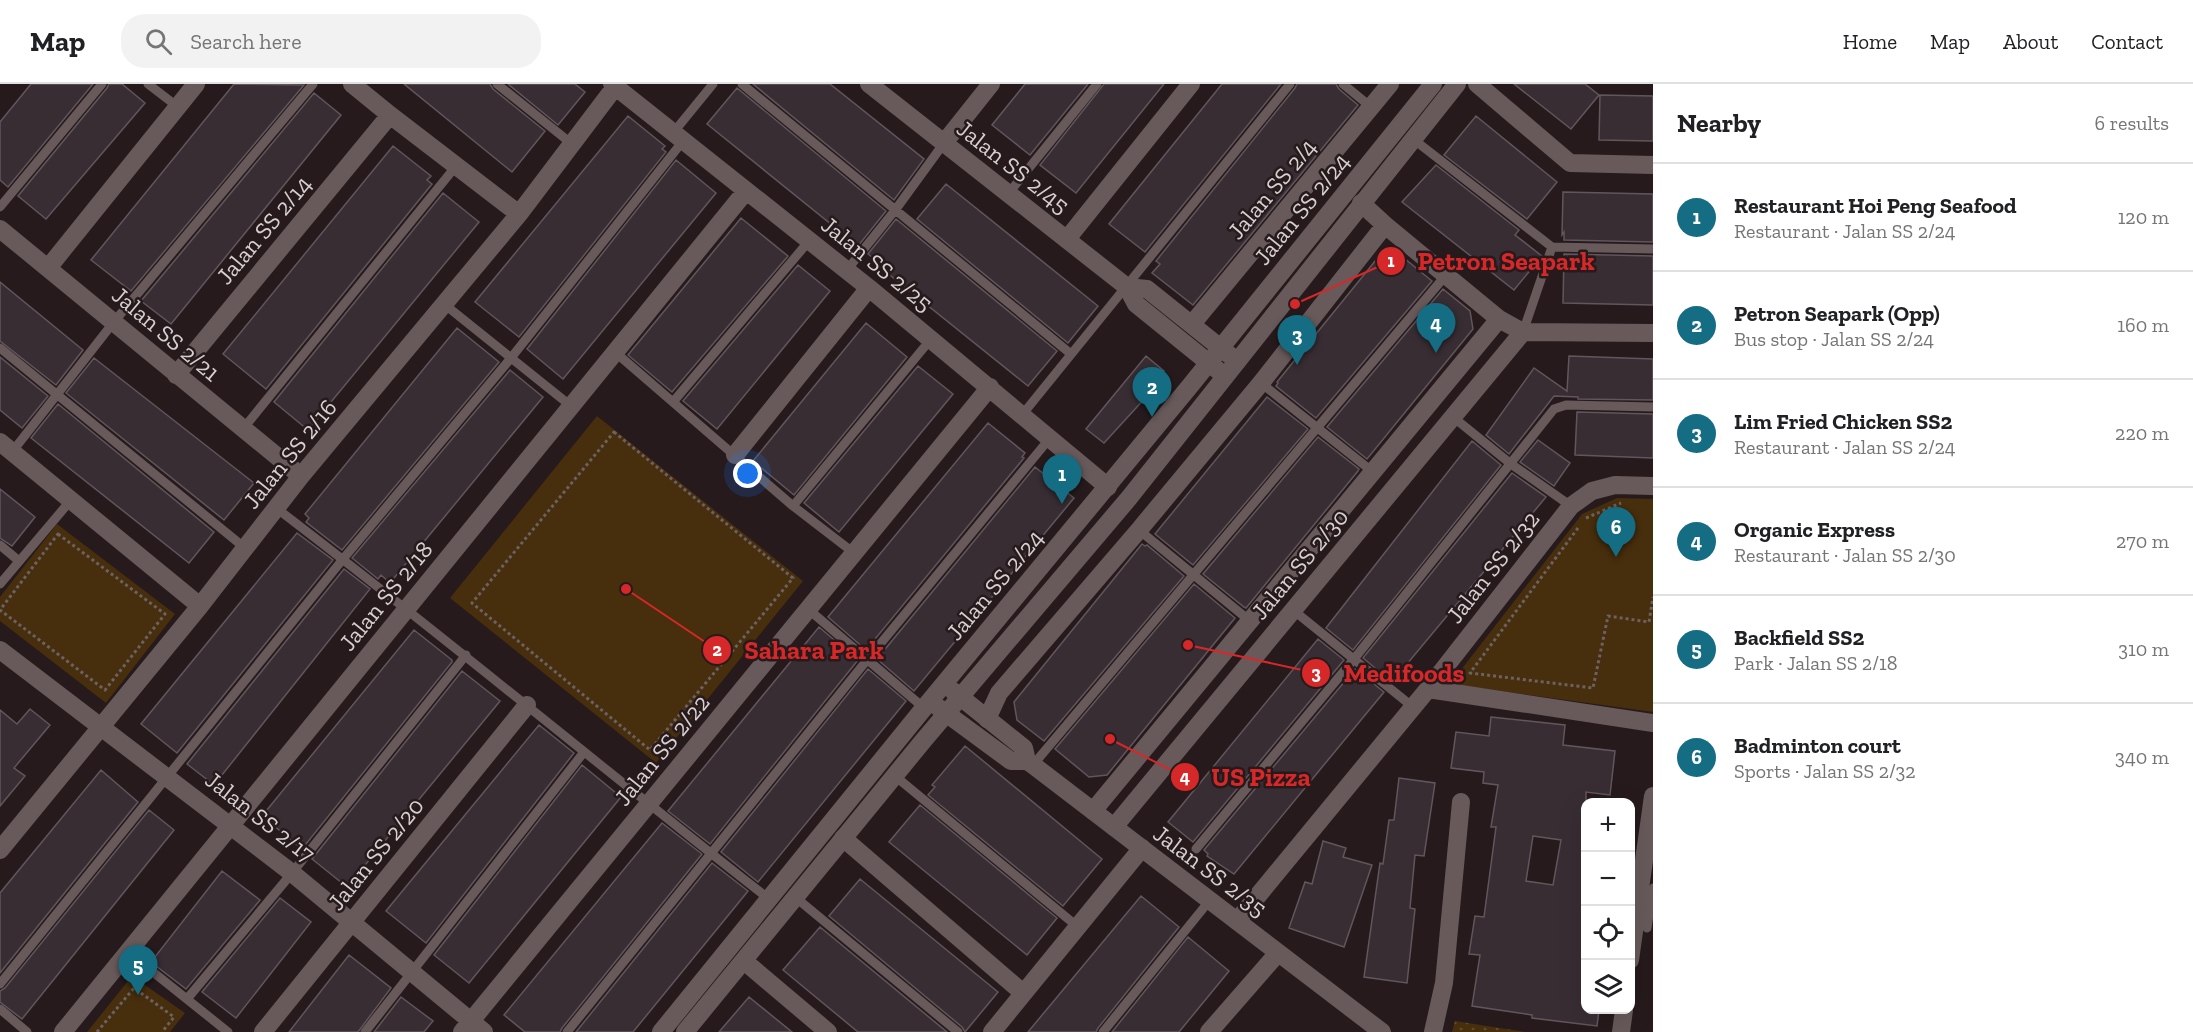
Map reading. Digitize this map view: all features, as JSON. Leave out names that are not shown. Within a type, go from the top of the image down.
[{"type":"street","points":[[48,268],[196,84]]},
{"type":"street","points":[[352,84],[390,116],[519,214]]},
{"type":"street","name":"Jalan SS 2/45","points":[[869,84],[1127,286],[1136,304],[1225,376]]},
{"type":"street","points":[[944,143],[991,84]]},
{"type":"street","points":[[1067,239],[1191,84]]},
{"type":"street","name":"Jalan SS 2/4","points":[[1192,324],[1390,84]]},
{"type":"street","name":"Jalan SS 2/24","points":[[661,1032],[1209,363],[1433,84]]},
{"type":"street","name":"Jalan SS 2/24","points":[[691,1030],[843,838],[1129,498],[1457,84]]},
{"type":"street","points":[[1477,84],[1570,163],[1653,165]]},
{"type":"street","name":"Jalan SS 2/16","points":[[0,850],[200,606],[301,476],[519,214],[614,86]]},
{"type":"street","name":"Jalan SS 2/25","points":[[614,86],[847,270],[1108,487]]},
{"type":"street","name":"Jalan SS 2/14","points":[[176,375],[390,116]]},
{"type":"street","name":"Jalan SS 2/18","points":[[63,1032],[746,191]]},
{"type":"street","points":[[1361,203],[1384,225],[1499,319],[1523,332],[1653,333]]},
{"type":"street","points":[[987,718],[999,693],[1261,384],[1384,225]]},
{"type":"street","name":"Jalan SS 2/21","points":[[0,229],[301,476]]},
{"type":"street","name":"Jalan SS 2/45","points":[[1127,286],[1148,289],[1237,361]]},
{"type":"street","points":[[735,455],[868,288]]},
{"type":"street","points":[[1093,811],[1499,319]]},
{"type":"street","name":"Jalan SS 2/30","points":[[1114,827],[1523,332]]},
{"type":"street","name":"Jalan SS 2/22","points":[[472,1028],[648,804],[990,387]]},
{"type":"street","points":[[6,447],[200,606]]},
{"type":"street","name":"Jalan SS 2/32","points":[[1237,921],[1428,689],[1571,506],[1592,491],[1615,485],[1653,486]]},
{"type":"street","name":"Jalan SS 2/17","points":[[0,650],[231,825],[352,921],[472,1028]]},
{"type":"street","points":[[986,668],[980,690],[981,705],[987,718]]},
{"type":"street","name":"Jalan SS 2/35","points":[[944,684],[1024,748],[1030,763],[1383,1032]]},
{"type":"street","points":[[1428,689],[1653,723]]},
{"type":"street","name":"Jalan SS 2/20","points":[[263,1032],[527,705]]},
{"type":"street","name":"Jalan SS 2/35","points":[[927,705],[947,713],[1011,761],[1030,763]]},
{"type":"street","points":[[923,741],[930,737],[963,731],[973,733]]},
{"type":"street","points":[[1635,949],[1645,928],[1653,796]]},
{"type":"street","points":[[1433,1032],[1444,983],[1461,802]]},
{"type":"street","points":[[843,838],[1023,993]]},
{"type":"street","points":[[992,1032],[1142,848]]},
{"type":"street","points":[[1209,1032],[1278,953]]},
{"type":"street","points":[[744,961],[828,1032]]},
{"type":"street","points":[[1621,1032],[1623,1014]]},
{"type":"lane","points":[[0,207],[102,84]]},
{"type":"lane","points":[[148,84],[178,107]]},
{"type":"lane","points":[[6,447],[57,394],[313,84]]},
{"type":"lane","points":[[498,84],[572,144]]},
{"type":"lane","points":[[0,984],[343,559],[511,358],[678,137],[713,84]]},
{"type":"lane","points":[[742,84],[1071,354]]},
{"type":"lane","points":[[1008,194],[1097,84]]},
{"type":"lane","points":[[1022,415],[1290,84]]},
{"type":"lane","points":[[1343,84],[1371,107]]},
{"type":"lane","points":[[1413,139],[1552,247],[1653,249]]},
{"type":"lane","points":[[847,270],[896,209],[944,143]]},
{"type":"lane","points":[[243,429],[456,166]]},
{"type":"lane","points":[[673,402],[810,241]]},
{"type":"lane","points":[[1523,332],[1552,247]]},
{"type":"lane","points":[[1030,763],[1193,575],[1446,275]]},
{"type":"lane","points":[[444,304],[571,406]]},
{"type":"lane","points":[[794,506],[931,339]]},
{"type":"lane","points":[[0,348],[245,548]]},
{"type":"lane","points":[[615,352],[794,506],[854,553]]},
{"type":"lane","points":[[1261,384],[1373,472]]},
{"type":"lane","points":[[1196,849],[1512,465],[1554,409],[1559,405],[1653,407]]},
{"type":"lane","points":[[1453,417],[1512,465],[1571,506]]},
{"type":"lane","points":[[567,1032],[867,660],[1050,438]]},
{"type":"lane","points":[[0,584],[71,500]]},
{"type":"lane","points":[[276,508],[407,608],[769,899]]},
{"type":"lane","points":[[1139,530],[1250,621]]},
{"type":"lane","points":[[0,545],[20,561]]},
{"type":"lane","points":[[808,609],[867,660],[927,705]]},
{"type":"lane","points":[[1293,610],[1413,707]]},
{"type":"lane","points":[[187,999],[292,873],[465,655]]},
{"type":"lane","points":[[366,1032],[584,752]]},
{"type":"lane","points":[[896,776],[1077,927]]},
{"type":"lane","points":[[1645,928],[1653,888]]},
{"type":"lane","points":[[795,897],[958,1032]]},
{"type":"lane","points":[[1103,1032],[1210,900]]},
{"type":"lane","points":[[128,952],[228,1032]]},
{"type":"lane","points":[[0,1009],[27,1032]]},
{"type":"path","points":[[614,432],[793,578],[650,750],[472,603],[614,432]]},
{"type":"path","points":[[1586,518],[1622,503]]},
{"type":"path","points":[[1579,527],[1470,673],[1593,688],[1608,616],[1649,622],[1653,597]]},
{"type":"path","points":[[58,534],[165,614],[105,690],[0,610],[58,534]]},
{"type":"path","points":[[97,1032],[134,988],[174,1017],[162,1032]]},
{"type":"shaded area","points":[[597,416],[803,581],[656,763],[450,598]]},
{"type":"shaded area","points":[[1617,498],[1653,499],[1653,712],[1450,684],[1582,514]]},
{"type":"shaded area","points":[[57,524],[175,614],[106,703],[0,621],[0,597]]},
{"type":"shaded area","points":[[132,976],[185,1013],[170,1032],[87,1032]]},
{"type":"shaded area","points":[[1455,1021],[1525,1032],[1452,1032]]},
{"type":"building","points":[[31,84],[93,84],[8,187],[0,180],[0,122]]},
{"type":"building","points":[[109,84],[122,84],[145,103],[46,219],[18,196]]},
{"type":"building","points":[[234,84],[304,85],[131,291],[91,260]]},
{"type":"building","points":[[404,84],[490,84],[493,89],[545,131],[512,172]]},
{"type":"building","points":[[508,84],[575,84],[585,92],[558,125]]},
{"type":"building","points":[[753,84],[830,84],[924,159],[894,200]]},
{"type":"building","points":[[1025,84],[1088,84],[1030,155],[992,125]]},
{"type":"building","points":[[1104,84],[1164,84],[1076,193],[1040,165]]},
{"type":"building","points":[[1222,84],[1281,84],[1145,252],[1109,224]]},
{"type":"building","points":[[1297,84],[1336,84],[1358,105],[1193,305],[1152,273],[1160,264],[1156,261]]},
{"type":"building","points":[[1514,84],[1585,84],[1599,95],[1571,129]]},
{"type":"building","points":[[737,88],[886,211],[858,246],[707,124]]},
{"type":"building","points":[[314,93],[341,115],[171,324],[141,301]]},
{"type":"building","points":[[1600,95],[1653,96],[1653,141],[1599,140]]},
{"type":"building","points":[[628,116],[665,146],[662,149],[666,152],[519,337],[475,302]]},
{"type":"building","points":[[1476,116],[1557,182],[1527,219],[1444,155]]},
{"type":"building","points":[[393,146],[431,176],[427,180],[432,184],[266,389],[223,354]]},
{"type":"building","points":[[676,160],[716,193],[563,379],[527,349]]},
{"type":"building","points":[[1436,165],[1519,230],[1515,235],[1542,256],[1514,290],[1402,202]]},
{"type":"building","points":[[946,184],[1098,306],[1068,343],[917,219]]},
{"type":"building","points":[[1563,192],[1653,194],[1653,242],[1564,240],[1564,232],[1562,235]]},
{"type":"building","points":[[443,193],[479,222],[308,430],[274,402]]},
{"type":"building","points":[[741,218],[788,256],[672,392],[628,355]]},
{"type":"building","points":[[896,219],[1057,351],[1028,386],[876,264],[878,262],[868,254]]},
{"type":"building","points":[[1399,254],[1432,281],[1316,418],[1276,386],[1277,382],[1380,255]]},
{"type":"building","points":[[1564,254],[1653,256],[1653,305],[1563,303]]},
{"type":"building","points":[[798,265],[830,291],[717,429],[683,401]]},
{"type":"building","points":[[0,282],[83,350],[56,385],[0,341]]},
{"type":"building","points":[[1443,289],[1470,311],[1473,329],[1367,459],[1327,427]]},
{"type":"building","points":[[866,323],[907,357],[794,495],[753,461]]},
{"type":"building","points":[[457,328],[499,362],[342,550],[306,522],[309,518],[305,514]]},
{"type":"building","points":[[1146,356],[1164,371],[1157,385],[1104,443],[1086,429]]},
{"type":"building","points":[[1569,356],[1653,359],[1653,400],[1578,399],[1578,397],[1554,396],[1509,454],[1486,435],[1534,368],[1567,391]]},
{"type":"building","points":[[0,357],[48,396],[22,428],[0,410]]},
{"type":"building","points":[[94,358],[254,483],[224,520],[66,393]]},
{"type":"building","points":[[918,366],[953,394],[839,532],[804,503]]},
{"type":"building","points":[[510,370],[543,397],[390,583],[381,575],[378,579],[352,558]]},
{"type":"building","points":[[1267,397],[1308,429],[1193,565],[1155,534]]},
{"type":"building","points":[[58,404],[214,532],[189,563],[31,438]]},
{"type":"building","points":[[1577,412],[1653,414],[1653,458],[1575,455]]},
{"type":"building","points":[[988,423],[1025,453],[1022,457],[1024,458],[866,650],[828,617]]},
{"type":"building","points":[[1318,437],[1359,469],[1246,608],[1203,574]]},
{"type":"building","points":[[1538,440],[1570,463],[1554,486],[1520,462]]},
{"type":"building","points":[[1472,441],[1501,465],[1353,650],[1326,628]]},
{"type":"building","points":[[1035,467],[1074,498],[914,691],[877,659]]},
{"type":"building","points":[[1512,473],[1546,497],[1392,682],[1363,658]]},
{"type":"building","points":[[0,489],[35,517],[12,546],[0,538]]},
{"type":"building","points":[[297,533],[333,560],[177,753],[141,724]]},
{"type":"building","points":[[1142,544],[1147,545],[1184,576],[1044,741],[1017,720],[1014,702]]},
{"type":"building","points":[[344,569],[370,589],[214,785],[187,764]]},
{"type":"building","points":[[1194,584],[1235,618],[1107,775],[1089,777],[1055,749]]},
{"type":"building","points":[[819,627],[858,660],[710,844],[668,811]]},
{"type":"building","points":[[414,630],[452,662],[302,849],[262,816]]},
{"type":"building","points":[[1318,639],[1344,660],[1193,842],[1168,822]]},
{"type":"building","points":[[868,669],[906,701],[758,882],[721,852]]},
{"type":"building","points":[[1355,669],[1384,692],[1234,874],[1207,856],[1204,850]]},
{"type":"building","points":[[462,671],[500,701],[347,887],[312,859]]},
{"type":"building","points":[[30,709],[50,725],[14,768],[25,776],[0,806],[0,710],[17,724]]},
{"type":"building","points":[[1491,717],[1565,725],[1563,745],[1615,751],[1610,795],[1586,792],[1586,798],[1581,798],[1581,1014],[1598,1014],[1597,1026],[1532,1018],[1532,1015],[1472,1006],[1480,955],[1469,954],[1475,916],[1484,917],[1496,827],[1491,827],[1498,785],[1483,783],[1484,772],[1451,768],[1456,732],[1489,736]],"holes":[[[1533,836],[1561,840],[1553,885],[1526,881]]]},
{"type":"building","points":[[539,725],[574,753],[426,943],[386,911]]},
{"type":"building","points":[[965,746],[1102,859],[1063,906],[928,795],[935,787],[932,785]]},
{"type":"building","points":[[582,765],[621,797],[469,983],[434,955]]},
{"type":"building","points":[[101,770],[138,802],[0,973],[0,893]]},
{"type":"building","points":[[1399,778],[1435,783],[1424,856],[1415,855],[1410,908],[1415,909],[1407,983],[1364,977],[1380,863],[1383,864],[1389,820],[1394,820]]},
{"type":"building","points":[[920,805],[1057,918],[1027,955],[889,842]]},
{"type":"building","points":[[149,810],[174,830],[22,1019],[0,1002],[0,991],[5,988]]},
{"type":"building","points":[[662,823],[702,854],[560,1032],[525,1032],[504,1015]]},
{"type":"building","points":[[1323,841],[1346,848],[1343,857],[1372,865],[1344,947],[1289,928],[1305,882],[1312,884]]},
{"type":"building","points":[[712,863],[748,891],[633,1032],[576,1032]]},
{"type":"building","points":[[222,871],[260,900],[186,989],[151,962]]},
{"type":"building","points":[[860,879],[998,992],[965,1032],[962,1027],[829,916]]},
{"type":"building","points":[[1141,896],[1179,927],[1096,1032],[1028,1032]]},
{"type":"building","points":[[280,898],[311,922],[236,1018],[202,992]]},
{"type":"building","points":[[820,927],[947,1032],[858,1032],[783,970]]},
{"type":"building","points":[[1188,937],[1229,971],[1179,1032],[1112,1032]]},
{"type":"building","points":[[349,955],[391,988],[358,1032],[289,1032]]},
{"type":"building","points":[[401,997],[433,1021],[424,1032],[374,1032]]},
{"type":"building","points":[[749,997],[792,1032],[719,1032]]},
{"type":"place","name":"Petron Seapark","points":[[1295,304]]},
{"type":"place","name":"Organic Express","points":[[1436,353]]},
{"type":"place","name":"Lim Fried Chicken SS2","points":[[1297,365]]},
{"type":"place","name":"Petron Seapark (Opp)","points":[[1152,417]]},
{"type":"place","name":"Restaurant Hoi Peng Seafood","points":[[1062,504]]},
{"type":"place","name":"Badminton court","points":[[1616,557]]},
{"type":"place","name":"Sahara Park","points":[[626,589]]},
{"type":"place","name":"Medifoods","points":[[1188,645]]},
{"type":"place","name":"US Pizza","points":[[1110,739]]},
{"type":"place","name":"Backfield SS2","points":[[138,995]]}]
